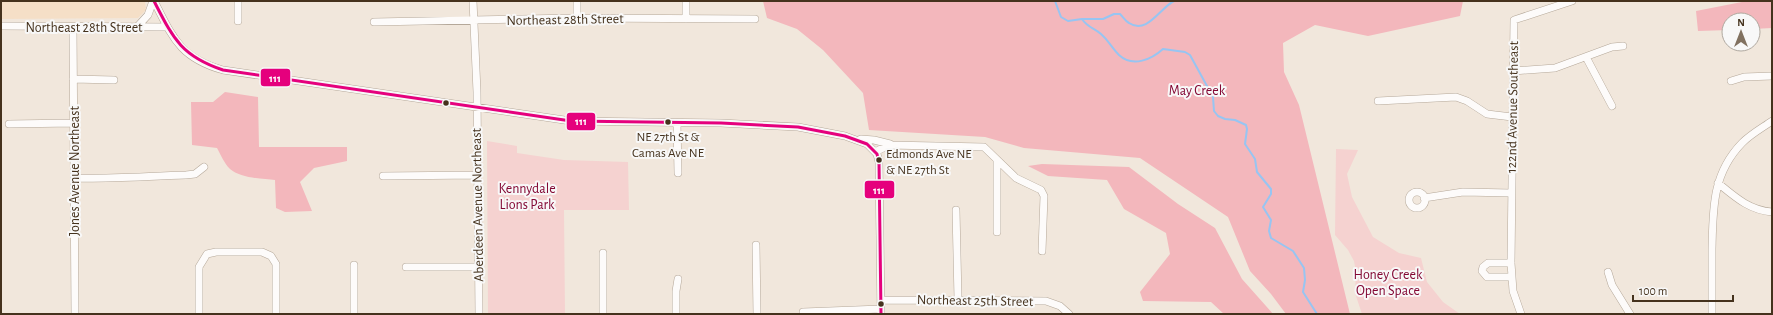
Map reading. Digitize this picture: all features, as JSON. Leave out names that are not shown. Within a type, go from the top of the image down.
[{"type":"street","points":[[154,1],[167,27],[186,53],[197,61],[223,70],[571,121],[785,126],[819,131],[855,139],[874,140],[894,145]]},
{"type":"street","points":[[137,27],[148,15],[154,1]]},
{"type":"street","points":[[238,1],[238,21]]},
{"type":"street","name":"Aberdeen Avenue Northeast","points":[[473,1],[477,107],[479,314]]},
{"type":"street","points":[[577,1],[578,18]]},
{"type":"street","points":[[686,1],[686,19]]},
{"type":"street","name":"122nd Avenue Southeast","points":[[1522,314],[1516,303],[1511,277],[1514,20],[1572,1]]},
{"type":"street","name":"Northeast 28th Street","points":[[374,22],[578,18],[755,19]]},
{"type":"street","name":"Northeast 28th Street","points":[[1,26],[167,27]]},
{"type":"street","name":"Jones Avenue Northeast","points":[[73,27],[74,314]]},
{"type":"street","points":[[1513,71],[1555,68],[1586,58],[1612,47],[1623,46]]},
{"type":"street","points":[[1586,58],[1612,106]]},
{"type":"street","points":[[1732,81],[1744,77],[1772,76]]},
{"type":"street","points":[[73,79],[114,80]]},
{"type":"street","points":[[1378,101],[1456,97],[1467,101],[1487,114],[1512,117]]},
{"type":"street","points":[[1712,314],[1713,208],[1718,183],[1729,160],[1742,143],[1772,121]]},
{"type":"street","points":[[9,124],[73,122]]},
{"type":"street","points":[[677,123],[678,173]]},
{"type":"street","points":[[803,312],[881,312],[879,162],[875,152],[867,144],[855,139]]},
{"type":"street","points":[[875,152],[887,145],[984,147],[1016,178],[1041,190],[1044,196],[1042,251]]},
{"type":"street","points":[[997,160],[997,232]]},
{"type":"street","points":[[74,178],[116,179],[126,177],[186,175],[195,174],[204,167]]},
{"type":"street","points":[[383,176],[478,175]]},
{"type":"street","points":[[1718,183],[1748,206],[1758,210],[1772,212]]},
{"type":"street","points":[[1424,198],[1462,192],[1511,193]]},
{"type":"street","points":[[956,210],[958,299]]},
{"type":"street","points":[[756,245],[757,314]]},
{"type":"street","points":[[199,314],[199,267],[203,258],[207,254],[216,252],[262,252],[271,256],[276,264],[276,314]]},
{"type":"street","points":[[603,253],[603,314]]},
{"type":"street","points":[[1511,262],[1488,263],[1483,267],[1482,271],[1487,277],[1511,277]]},
{"type":"street","points":[[354,265],[354,314]]},
{"type":"street","points":[[406,267],[478,267]]},
{"type":"street","points":[[1608,272],[1612,285],[1630,314]]},
{"type":"street","points":[[676,314],[676,291],[678,279]]},
{"type":"street","name":"Northeast 25th Street","points":[[881,300],[958,299],[1046,301],[1053,302],[1068,312]]},
{"type":"shaded area","points":[[1,1],[145,1],[146,10],[138,18],[1,19]]},
{"type":"green space","name":"May Creek","points":[[763,1],[1463,1],[1460,16],[1368,36],[1315,25],[1283,43],[1284,72],[1299,105],[1350,314],[1286,314],[1271,294],[1250,271],[1228,217],[1140,158],[1024,148],[985,137],[869,130],[863,93],[823,50],[797,29],[767,18]]},
{"type":"green space","points":[[1747,1],[1772,1],[1772,28],[1761,29],[1761,12],[1721,12],[1721,30],[1698,31],[1696,11]]},
{"type":"green space","points":[[225,92],[258,97],[259,147],[347,147],[347,161],[314,168],[300,182],[312,211],[285,212],[276,208],[275,180],[252,178],[234,172],[224,162],[217,148],[192,145],[191,102],[213,102]]},
{"type":"green space","name":"Kennydale Lions Park","points":[[487,141],[517,146],[517,153],[564,160],[628,162],[629,210],[564,210],[565,314],[488,314]]},
{"type":"green space","name":"Honey Creek Open Space","points":[[1336,149],[1358,150],[1347,174],[1352,197],[1373,237],[1399,253],[1421,258],[1427,282],[1443,302],[1460,314],[1362,314],[1355,293],[1356,272],[1354,261],[1348,250],[1335,235]]},
{"type":"green space","points":[[1042,164],[1129,167],[1178,204],[1215,228],[1242,279],[1273,314],[1224,314],[1211,302],[1143,301],[1140,292],[1170,254],[1166,233],[1124,209],[1107,180],[1048,176],[1028,166]]},
{"type":"waterway","name":"May Creek","points":[[1055,1],[1061,17],[1068,21],[1103,19],[1114,14],[1120,14],[1125,20],[1136,26],[1142,26],[1147,23],[1174,1]]},
{"type":"waterway","points":[[1082,19],[1086,24],[1103,36],[1124,59],[1130,61],[1142,61],[1159,53],[1163,49],[1185,52],[1190,55],[1213,97],[1214,111],[1218,116],[1225,119],[1235,120],[1246,125],[1247,129],[1245,144],[1255,159],[1257,172],[1271,189],[1271,194],[1263,207],[1271,220],[1269,231],[1271,238],[1293,251],[1304,268],[1305,280],[1303,292],[1317,314]]},
{"type":"transit line","name":"111","points":[[154,1],[173,35],[180,44],[197,59],[223,70],[571,121],[721,123],[798,127],[845,136],[867,144],[877,154],[879,162],[881,314]]},
{"type":"place","name":"NE 27th St & Camas Ave NE","points":[[668,122]]},
{"type":"place","name":"Edmonds Ave NE & NE 27th St","points":[[879,160]]}]
